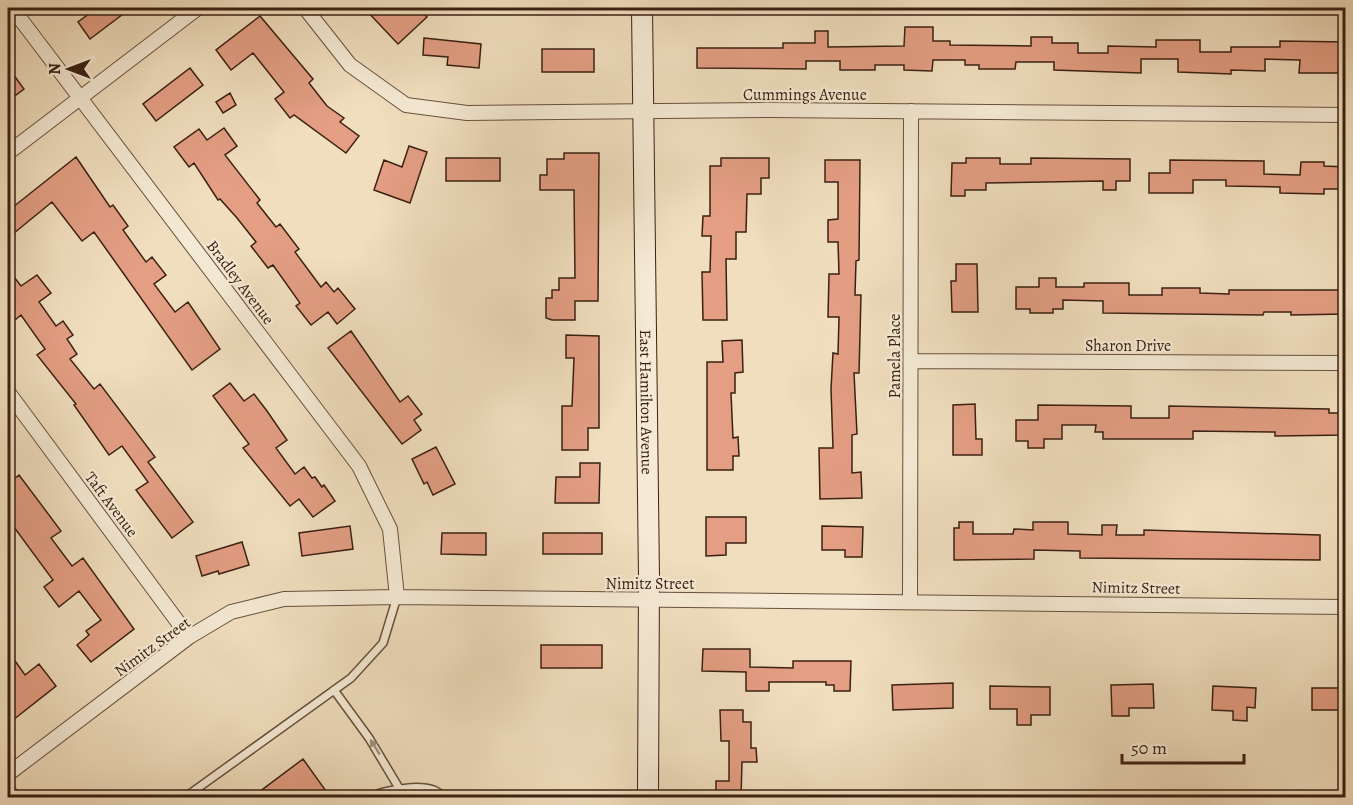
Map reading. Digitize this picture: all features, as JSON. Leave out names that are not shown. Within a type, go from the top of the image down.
[{"type":"street","name":"Bradley Avenue","points":[[12,8],[360,466],[390,529],[397,597]]},
{"type":"street","points":[[8,153],[198,8]]},
{"type":"street","name":"Cummings Avenue","points":[[305,8],[350,65],[406,105],[467,112],[644,110],[1346,115]]},
{"type":"street","name":"East Hamilton Avenue","points":[[642,8],[649,600],[648,798]]},
{"type":"street","name":"Pamela Place","points":[[910,601],[911,111]]},
{"type":"street","name":"Sharon Drive","points":[[911,361],[1346,363]]},
{"type":"street","name":"Taft Avenue","points":[[8,392],[189,637]]},
{"type":"street","name":"Nimitz Street","points":[[8,774],[189,637],[231,612],[284,599],[397,597],[1346,607]]},
{"type":"street","points":[[8,790],[13,798]]},
{"type":"lane","points":[[184,798],[351,678],[383,643],[397,597]]},
{"type":"lane","points":[[334,690],[404,794]]},
{"type":"lane","points":[[369,798],[379,792],[404,794],[426,787],[436,789],[443,798]]},
{"type":"building","points":[[97,8],[131,8],[90,39],[78,22]]},
{"type":"building","points":[[364,8],[419,8],[427,17],[398,44]]},
{"type":"building","points":[[260,16],[313,79],[309,83],[327,106],[344,118],[340,122],[359,136],[346,153],[294,115],[290,118],[275,99],[284,92],[253,53],[231,70],[216,50]]},
{"type":"building","points":[[905,27],[933,27],[933,41],[950,41],[950,45],[1031,46],[1031,37],[1052,37],[1052,43],[1078,43],[1078,53],[1108,53],[1108,46],[1156,47],[1156,40],[1200,40],[1200,52],[1231,52],[1231,47],[1280,47],[1280,41],[1346,42],[1346,73],[1299,73],[1300,60],[1265,59],[1265,71],[1231,70],[1231,74],[1178,72],[1178,59],[1141,59],[1141,73],[1054,70],[1054,62],[1016,62],[1015,69],[979,69],[979,65],[965,65],[965,60],[933,60],[932,71],[904,70],[904,65],[875,65],[875,70],[840,70],[840,61],[806,61],[806,69],[697,68],[697,48],[783,48],[783,43],[815,43],[815,31],[828,31],[828,47],[904,46]]},
{"type":"building","points":[[424,38],[481,44],[479,68],[447,65],[448,57],[423,55]]},
{"type":"building","points":[[542,49],[594,49],[594,72],[542,72]]},
{"type":"building","points":[[8,67],[24,89],[8,101]]},
{"type":"building","points":[[190,68],[203,85],[156,121],[143,104]]},
{"type":"building","points":[[230,93],[236,105],[223,113],[216,102]]},
{"type":"building","points":[[224,128],[237,146],[225,155],[260,200],[257,203],[276,227],[280,224],[299,249],[295,252],[321,287],[326,282],[334,292],[338,288],[355,309],[337,324],[328,312],[311,325],[296,306],[300,303],[273,265],[268,268],[251,246],[256,242],[220,199],[218,200],[194,163],[189,167],[174,147],[199,129],[207,140]]},
{"type":"building","points":[[409,146],[427,152],[410,203],[374,190],[384,160],[402,167]]},
{"type":"building","points":[[564,153],[599,153],[598,301],[575,301],[575,320],[552,320],[546,318],[546,298],[552,298],[552,290],[559,290],[559,278],[575,278],[574,190],[540,190],[540,175],[547,175],[547,159],[564,159]]},
{"type":"building","points":[[76,157],[110,207],[113,205],[128,226],[123,230],[146,262],[152,257],[166,275],[154,284],[175,312],[188,302],[220,349],[192,370],[94,232],[82,241],[52,202],[8,238],[8,211]]},
{"type":"building","points":[[446,158],[500,158],[500,181],[446,181]]},
{"type":"building","points":[[721,158],[769,158],[769,178],[761,178],[761,194],[747,194],[746,232],[736,232],[736,259],[726,259],[727,320],[703,320],[702,272],[710,272],[711,236],[702,236],[703,216],[710,216],[710,166],[721,166]]},
{"type":"building","points":[[966,158],[1000,158],[1000,164],[1031,164],[1031,158],[1130,159],[1130,181],[1116,181],[1116,190],[1103,190],[1103,181],[986,183],[986,190],[965,190],[965,196],[951,196],[952,163],[966,163]]},
{"type":"building","points":[[825,160],[860,160],[859,260],[856,261],[855,295],[861,295],[859,373],[854,373],[857,434],[852,435],[852,473],[861,472],[862,498],[820,499],[819,448],[833,448],[831,389],[833,353],[838,354],[839,317],[828,317],[829,274],[839,274],[838,242],[828,242],[828,220],[838,219],[838,182],[825,182]]},
{"type":"building","points":[[1170,160],[1264,161],[1264,174],[1300,175],[1301,162],[1324,162],[1324,166],[1346,167],[1346,189],[1324,189],[1324,194],[1280,193],[1280,187],[1226,186],[1226,180],[1193,180],[1193,193],[1149,193],[1149,173],[1170,173]]},
{"type":"building","points":[[956,264],[977,264],[978,312],[952,312],[951,281],[956,281]]},
{"type":"building","points":[[8,269],[21,286],[37,275],[51,293],[39,302],[56,326],[63,321],[73,335],[67,339],[77,354],[70,359],[94,389],[100,384],[155,457],[148,462],[193,522],[172,538],[136,490],[148,482],[122,446],[109,455],[74,405],[76,404],[37,355],[45,349],[21,315],[15,320],[8,310]]},
{"type":"building","points":[[1039,278],[1056,278],[1056,287],[1084,287],[1084,283],[1129,283],[1129,295],[1162,295],[1162,288],[1200,288],[1200,293],[1229,294],[1229,290],[1346,290],[1346,314],[1103,313],[1103,301],[1063,300],[1063,309],[1053,309],[1053,313],[1030,313],[1030,309],[1016,309],[1016,287],[1039,287]]},
{"type":"building","points":[[351,331],[400,402],[408,396],[422,414],[414,420],[421,430],[402,444],[328,348]]},
{"type":"building","points":[[566,335],[599,336],[599,428],[588,428],[588,450],[562,450],[562,406],[572,406],[574,358],[566,358]]},
{"type":"building","points":[[742,340],[743,372],[735,373],[735,393],[731,393],[733,438],[738,437],[739,456],[733,456],[733,470],[707,470],[707,362],[723,362],[722,341]]},
{"type":"building","points":[[230,383],[244,401],[254,394],[267,411],[287,440],[276,448],[295,474],[304,467],[322,487],[324,485],[335,501],[313,517],[299,499],[290,506],[243,448],[249,444],[213,396]]},
{"type":"building","points":[[975,404],[976,439],[982,439],[982,455],[953,455],[953,405]]},
{"type":"building","points":[[1038,405],[1131,406],[1131,418],[1169,418],[1169,406],[1329,409],[1329,413],[1346,413],[1346,435],[1275,436],[1275,432],[1193,431],[1193,439],[1103,439],[1103,432],[1095,432],[1096,425],[1062,425],[1062,439],[1044,439],[1044,448],[1028,448],[1028,441],[1016,441],[1016,420],[1038,420]]},
{"type":"building","points":[[436,447],[455,484],[433,495],[427,482],[424,484],[412,459]]},
{"type":"building","points":[[580,463],[600,463],[599,503],[555,503],[556,477],[580,477]]},
{"type":"building","points":[[19,475],[61,531],[51,538],[72,566],[83,558],[134,629],[91,662],[77,645],[89,635],[86,631],[101,620],[79,591],[59,607],[44,587],[53,580],[8,519],[8,484]]},
{"type":"building","points":[[706,517],[746,517],[746,543],[726,543],[726,555],[706,556]]},
{"type":"building","points":[[959,522],[973,522],[973,534],[1013,534],[1014,529],[1033,530],[1033,522],[1068,522],[1068,534],[1102,535],[1102,525],[1117,525],[1116,535],[1144,535],[1144,530],[1320,535],[1320,560],[1080,558],[1080,551],[1034,550],[1034,559],[954,560],[954,528],[959,528]]},
{"type":"building","points":[[350,526],[353,549],[302,556],[299,533]]},
{"type":"building","points":[[822,526],[863,527],[862,557],[845,557],[845,550],[822,550]]},
{"type":"building","points":[[442,533],[486,533],[486,555],[441,554]]},
{"type":"building","points":[[543,533],[602,533],[602,554],[543,554]]},
{"type":"building","points":[[242,542],[249,565],[219,574],[218,571],[202,576],[196,556]]},
{"type":"building","points":[[541,645],[602,645],[602,668],[541,668]]},
{"type":"building","points":[[703,649],[750,649],[750,667],[793,668],[793,661],[851,661],[850,691],[834,691],[834,685],[826,685],[826,682],[769,682],[769,691],[746,691],[746,672],[702,671]]},
{"type":"building","points":[[8,651],[25,675],[39,664],[56,686],[13,720],[8,713]]},
{"type":"building","points":[[953,683],[953,708],[893,710],[892,685]]},
{"type":"building","points":[[1153,684],[1154,708],[1129,708],[1129,716],[1112,716],[1111,685]]},
{"type":"building","points":[[990,686],[1050,687],[1050,715],[1031,715],[1031,725],[1017,725],[1017,709],[990,709]]},
{"type":"building","points":[[1213,686],[1256,688],[1255,708],[1247,707],[1247,721],[1233,720],[1233,711],[1212,710]]},
{"type":"building","points":[[1312,688],[1346,688],[1346,710],[1312,710]]},
{"type":"building","points":[[720,710],[743,710],[743,722],[751,722],[751,748],[756,748],[757,762],[742,762],[741,798],[716,798],[716,781],[729,781],[729,741],[721,741]]},
{"type":"building","points":[[303,759],[331,798],[251,798]]}]
